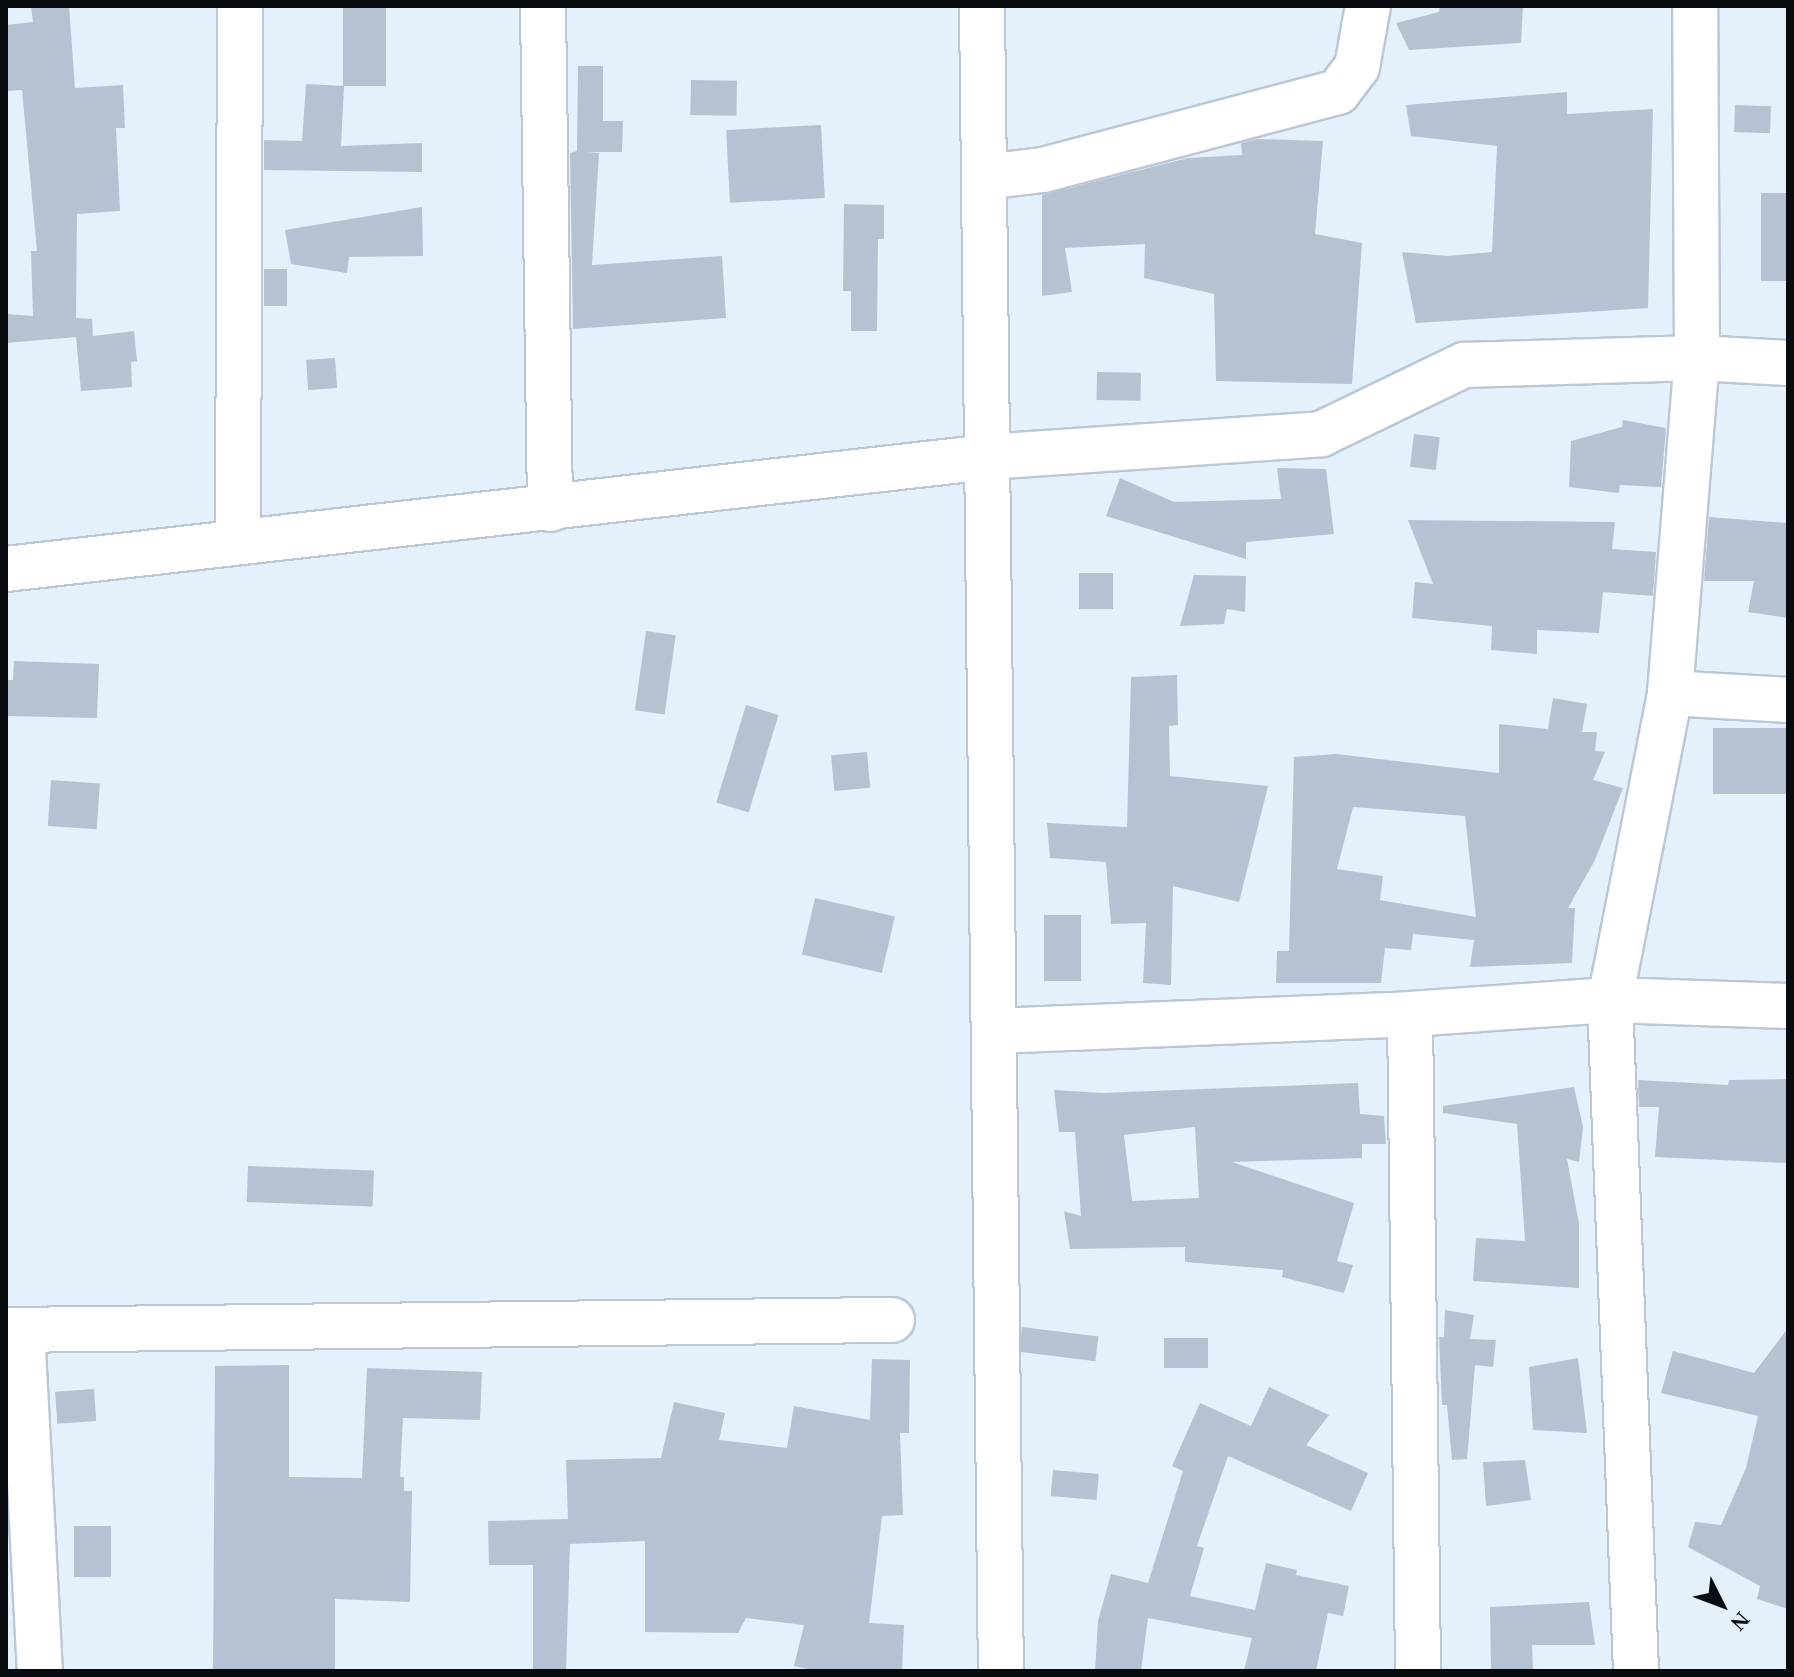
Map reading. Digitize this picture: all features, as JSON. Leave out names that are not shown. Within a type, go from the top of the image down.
[{"type":"street","points":[[238,541],[240,6]]},
{"type":"street","points":[[543,6],[550,509]]},
{"type":"street","points":[[982,6],[1001,1671]]},
{"type":"street","points":[[984,177],[1043,170],[1338,92],[1357,67],[1368,6]]},
{"type":"street","points":[[1636,1671],[1610,1000],[1670,693],[1697,358],[1695,6]]},
{"type":"street","points":[[6,569],[987,457],[1321,434],[1464,365],[1697,358],[1788,363]]},
{"type":"street","points":[[1670,693],[1788,700]]},
{"type":"street","points":[[994,1031],[1410,1014],[1610,1000],[1788,1006]]},
{"type":"street","points":[[1410,1014],[1418,1671]]},
{"type":"street","points":[[40,1671],[14,1330],[892,1320]]},
{"type":"building","points":[[31,6],[69,6],[75,88],[123,85],[125,128],[116,128],[120,211],[77,214],[76,318],[92,319],[93,336],[134,331],[137,361],[131,362],[132,387],[81,391],[76,337],[6,343],[6,314],[33,316],[31,251],[37,251],[22,90],[6,91],[6,25],[33,22]]},
{"type":"building","points":[[343,6],[386,6],[386,86],[343,86]]},
{"type":"building","points":[[1440,6],[1523,6],[1521,43],[1409,50],[1396,23],[1439,12]]},
{"type":"building","points":[[578,66],[603,66],[603,121],[623,121],[622,152],[588,152],[599,153],[592,265],[722,256],[726,318],[573,329],[570,153],[577,151]]},
{"type":"building","points":[[691,80],[737,81],[736,116],[690,115]]},
{"type":"building","points":[[306,84],[344,86],[341,146],[422,143],[422,172],[264,170],[264,140],[302,141]]},
{"type":"building","points":[[1567,92],[1567,114],[1653,109],[1648,308],[1416,323],[1402,252],[1447,256],[1492,252],[1497,146],[1411,136],[1406,105]]},
{"type":"building","points":[[1735,105],[1771,106],[1770,133],[1734,132]]},
{"type":"building","points":[[821,125],[825,198],[730,203],[726,130]]},
{"type":"building","points":[[1258,139],[1323,141],[1315,234],[1362,243],[1352,384],[1216,381],[1214,294],[1144,278],[1145,244],[1065,248],[1072,292],[1042,296],[1042,195],[1188,158],[1242,155],[1241,143]]},
{"type":"building","points":[[1761,193],[1788,193],[1788,281],[1761,281]]},
{"type":"building","points":[[844,204],[884,205],[884,239],[878,239],[877,331],[851,331],[851,291],[843,291]]},
{"type":"building","points":[[422,207],[423,256],[349,257],[347,273],[291,264],[285,230]]},
{"type":"building","points":[[264,269],[287,269],[287,306],[264,306]]},
{"type":"building","points":[[335,358],[337,388],[308,390],[306,360]]},
{"type":"building","points":[[1097,372],[1141,373],[1141,401],[1097,400]]},
{"type":"building","points":[[1623,420],[1666,428],[1661,487],[1620,485],[1619,493],[1569,487],[1571,441],[1622,427]]},
{"type":"building","points":[[1414,434],[1440,437],[1436,470],[1410,467]]},
{"type":"building","points":[[1277,468],[1326,469],[1334,534],[1246,542],[1246,559],[1106,516],[1120,478],[1174,502],[1281,499]]},
{"type":"building","points":[[1709,517],[1788,523],[1788,618],[1748,612],[1754,581],[1704,581]]},
{"type":"building","points":[[1408,520],[1615,522],[1612,549],[1656,552],[1653,596],[1603,592],[1599,633],[1537,630],[1537,654],[1491,650],[1492,626],[1412,618],[1415,582],[1433,584]]},
{"type":"building","points":[[1079,573],[1113,573],[1113,609],[1079,609]]},
{"type":"building","points":[[1194,575],[1246,576],[1245,612],[1227,609],[1224,624],[1180,626]]},
{"type":"building","points":[[646,631],[676,635],[665,714],[635,710]]},
{"type":"building","points":[[14,661],[99,664],[97,718],[6,716],[6,680],[13,680]]},
{"type":"building","points":[[1177,675],[1178,725],[1169,726],[1170,776],[1268,786],[1239,902],[1173,886],[1171,985],[1143,983],[1146,923],[1111,924],[1106,862],[1050,858],[1047,823],[1127,827],[1131,677]]},
{"type":"building","points":[[1553,698],[1587,704],[1582,732],[1597,732],[1595,751],[1605,752],[1593,780],[1623,788],[1595,860],[1568,908],[1575,908],[1572,963],[1470,967],[1474,940],[1413,934],[1411,950],[1385,948],[1381,983],[1276,983],[1277,951],[1289,951],[1294,757],[1336,754],[1499,773],[1499,724],[1548,729]],"holes":[[[1353,807],[1465,816],[1476,917],[1380,900],[1383,876],[1337,869]]]},
{"type":"building","points":[[746,705],[779,715],[749,812],[716,803]]},
{"type":"building","points":[[1713,728],[1788,728],[1788,794],[1713,794]]},
{"type":"building","points":[[867,752],[870,788],[834,791],[831,755]]},
{"type":"building","points":[[51,780],[100,783],[97,829],[48,826]]},
{"type":"building","points":[[815,898],[895,916],[882,973],[802,955]]},
{"type":"building","points":[[1044,915],[1081,915],[1081,981],[1044,981]]},
{"type":"building","points":[[1788,1079],[1788,1163],[1655,1157],[1659,1107],[1639,1107],[1638,1080],[1728,1085],[1729,1080]]},
{"type":"building","points":[[1358,1083],[1360,1114],[1384,1116],[1386,1144],[1362,1144],[1362,1158],[1232,1162],[1354,1203],[1337,1261],[1353,1265],[1344,1293],[1282,1277],[1283,1270],[1185,1262],[1185,1247],[1070,1249],[1064,1211],[1081,1216],[1075,1132],[1059,1132],[1054,1090],[1102,1093]],"holes":[[[1195,1127],[1199,1198],[1132,1201],[1124,1135]]]},
{"type":"building","points":[[1574,1087],[1583,1127],[1579,1162],[1567,1159],[1579,1224],[1579,1288],[1473,1281],[1476,1238],[1525,1241],[1517,1124],[1443,1113],[1443,1106]]},
{"type":"building","points":[[248,1166],[374,1170],[373,1206],[247,1202]]},
{"type":"building","points":[[1445,1310],[1474,1315],[1470,1339],[1496,1340],[1493,1367],[1475,1365],[1467,1459],[1452,1460],[1447,1405],[1442,1405],[1439,1337],[1444,1337]]},
{"type":"building","points":[[1022,1327],[1098,1336],[1095,1361],[1019,1352]]},
{"type":"building","points":[[1788,1328],[1788,1609],[1757,1599],[1760,1586],[1688,1547],[1695,1522],[1721,1525],[1746,1468],[1758,1416],[1661,1393],[1673,1351],[1754,1373]]},
{"type":"building","points":[[1164,1338],[1208,1338],[1208,1368],[1164,1368]]},
{"type":"building","points":[[1578,1358],[1587,1433],[1533,1430],[1529,1367]]},
{"type":"building","points":[[872,1359],[910,1360],[909,1433],[900,1433],[903,1515],[882,1516],[869,1623],[904,1625],[902,1671],[817,1671],[794,1666],[804,1625],[746,1618],[738,1633],[645,1632],[645,1541],[570,1544],[566,1671],[533,1671],[533,1565],[489,1565],[488,1521],[568,1519],[566,1460],[661,1458],[674,1402],[725,1413],[719,1440],[787,1448],[794,1406],[870,1420]]},
{"type":"building","points":[[289,1365],[289,1477],[362,1478],[367,1368],[482,1372],[480,1420],[403,1418],[400,1477],[404,1477],[404,1491],[412,1491],[410,1602],[335,1599],[335,1671],[213,1671],[215,1366]]},
{"type":"building","points":[[1269,1387],[1329,1415],[1306,1445],[1368,1473],[1351,1511],[1228,1456],[1197,1546],[1204,1548],[1190,1596],[1255,1610],[1266,1563],[1297,1570],[1296,1575],[1349,1586],[1343,1616],[1328,1613],[1316,1671],[1244,1671],[1252,1638],[1148,1618],[1141,1671],[1095,1671],[1098,1621],[1111,1574],[1148,1583],[1183,1471],[1172,1466],[1200,1403],[1251,1426]]},
{"type":"building","points":[[94,1389],[96,1421],[57,1424],[55,1392]]},
{"type":"building","points":[[1525,1460],[1531,1500],[1486,1506],[1483,1462]]},
{"type":"building","points":[[1053,1470],[1099,1474],[1097,1500],[1051,1496]]},
{"type":"building","points":[[74,1526],[111,1526],[111,1577],[74,1577]]},
{"type":"building","points":[[1589,1602],[1595,1645],[1532,1645],[1533,1671],[1491,1671],[1490,1607]]}]
